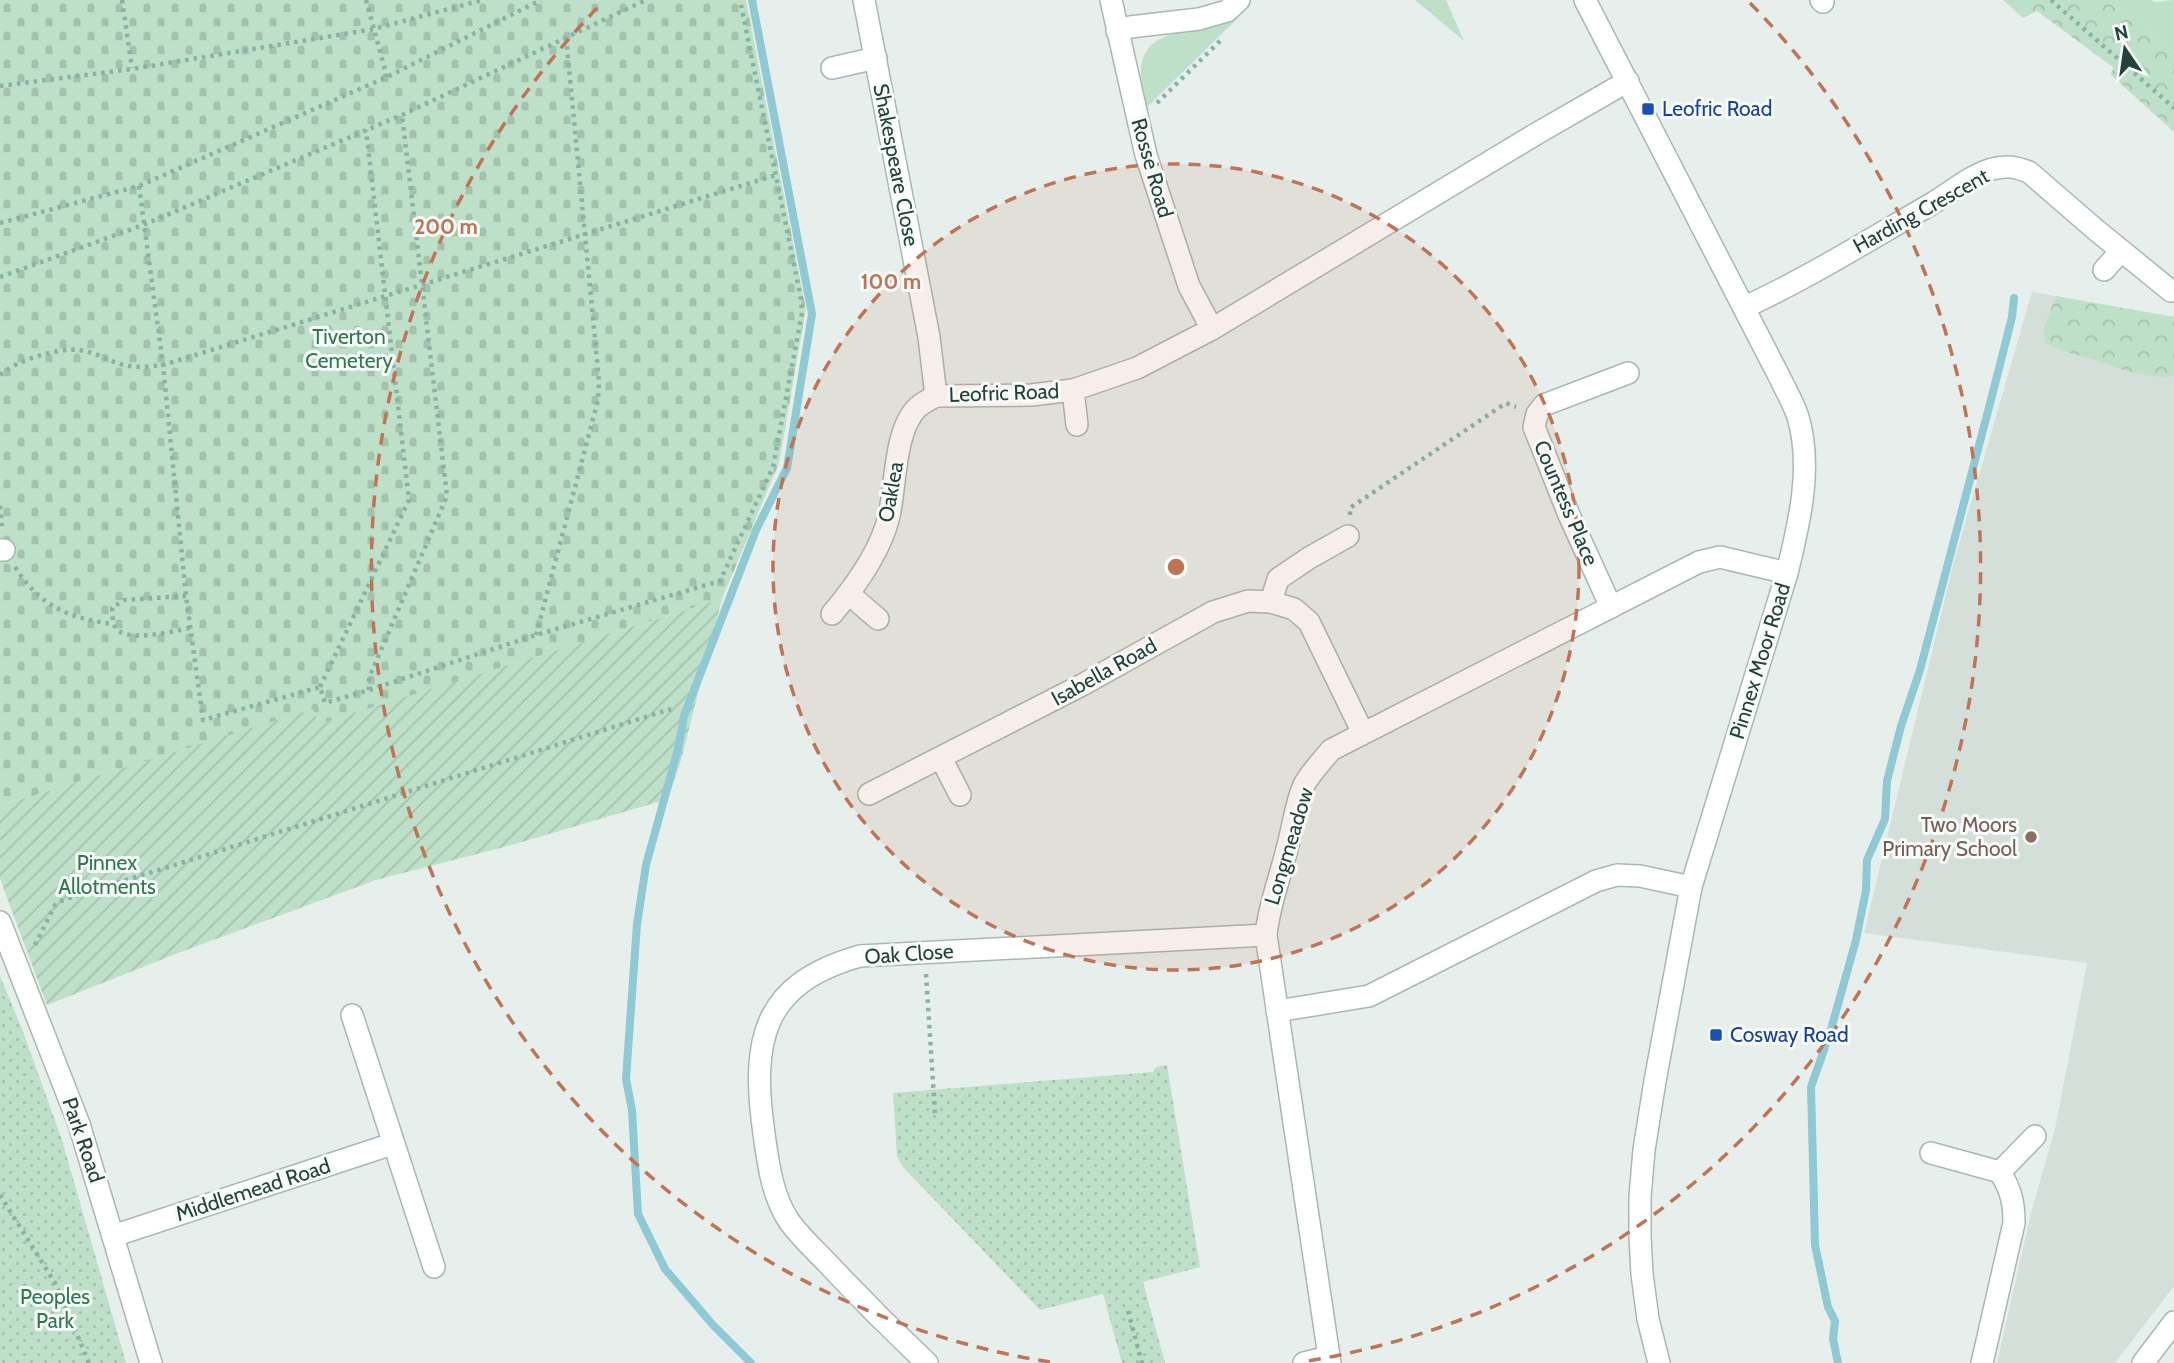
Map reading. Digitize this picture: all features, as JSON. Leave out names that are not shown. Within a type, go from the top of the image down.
[{"type":"street","name":"Shakespeare Close","points":[[864,0],[929,337],[936,396]]},
{"type":"street","name":"Rosse Road","points":[[1111,0],[1146,155],[1189,286],[1212,329]]},
{"type":"street","points":[[1117,31],[1199,19],[1227,11],[1239,0]]},
{"type":"street","name":"Pinnex Moor Road","points":[[1585,0],[1745,307],[1798,416],[1804,464],[1800,522],[1787,573],[1691,887],[1655,1081],[1640,1197],[1642,1274],[1648,1319],[1659,1363]]},
{"type":"street","name":"Shakespeare Close","points":[[832,68],[876,58]]},
{"type":"street","name":"Leofric Road","points":[[936,396],[1031,395],[1073,390],[1137,368],[1212,329],[1628,81]]},
{"type":"street","name":"Harding Crescent","points":[[1745,307],[1790,284],[1975,177],[2003,166],[2028,172],[2171,291]]},
{"type":"street","points":[[2104,270],[2121,251]]},
{"type":"street","name":"Countess Place","points":[[1611,607],[1569,515],[1534,427],[1537,414],[1544,405],[1628,373]]},
{"type":"street","name":"Leofric Road","points":[[1073,390],[1077,425]]},
{"type":"street","name":"Oaklea","points":[[832,614],[849,594],[882,538],[889,517],[896,464],[908,423],[916,408],[936,396]]},
{"type":"street","points":[[1271,602],[1278,579],[1348,536]]},
{"type":"street","name":"Longmeadow","points":[[1329,1360],[1266,934],[1268,914],[1304,785],[1331,750],[1699,562],[1720,557],[1787,573]]},
{"type":"street","points":[[849,594],[878,619]]},
{"type":"street","name":"Isabella Road","points":[[869,794],[1082,685],[1213,612],[1248,601],[1271,602],[1294,610],[1309,622],[1363,733]]},
{"type":"street","points":[[941,758],[960,794]]},
{"type":"street","points":[[1278,1011],[1369,996],[1596,881],[1617,875],[1640,876],[1691,887]]},
{"type":"street","name":"Park Road","points":[[0,922],[79,1124],[151,1363]]},
{"type":"street","name":"Oak Close","points":[[927,1363],[878,1316],[788,1219],[777,1196],[767,1153],[759,1072],[760,1051],[766,1032],[785,998],[818,971],[860,956],[1266,934]]},
{"type":"street","points":[[352,1015],[434,1267]]},
{"type":"street","points":[[2000,1172],[2035,1136]]},
{"type":"street","name":"Middlemead Road","points":[[113,1236],[393,1144]]},
{"type":"street","points":[[1931,1153],[2000,1172],[2010,1188],[2014,1203],[2014,1223],[1982,1363]]},
{"type":"street","points":[[2143,1363],[2174,1322]]},
{"type":"street","points":[[1304,1363],[1329,1360]]},
{"type":"path","points":[[122,0],[132,69]]},
{"type":"path","points":[[366,0],[387,77]]},
{"type":"path","points":[[0,86],[132,69],[374,29],[482,0]]},
{"type":"path","points":[[0,223],[139,186],[387,77],[541,0]]},
{"type":"path","points":[[0,277],[143,225],[402,115],[646,0]]},
{"type":"path","points":[[366,130],[409,500],[320,687],[325,702],[720,580],[774,467],[802,313],[740,0]]},
{"type":"path","points":[[2051,0],[2174,108]]},
{"type":"path","points":[[1137,118],[1150,111],[1227,34]]},
{"type":"path","points":[[536,635],[598,400],[599,381],[566,37]]},
{"type":"path","points":[[369,690],[369,678],[447,496],[402,115]]},
{"type":"path","points":[[0,375],[6,369],[37,356],[77,349],[129,366],[163,365],[776,175]]},
{"type":"path","points":[[139,186],[163,365],[186,596],[203,720],[320,687]]},
{"type":"path","points":[[1348,536],[1350,508],[1506,403],[1537,414]]},
{"type":"path","points":[[2,550],[25,582],[49,604],[69,615],[113,624]]},
{"type":"path","points":[[186,596],[124,600],[113,608],[113,624],[119,632],[134,637],[190,628]]},
{"type":"path","points":[[13,956],[33,948],[55,905],[63,900],[671,709]]},
{"type":"path","points":[[925,952],[935,1113]]},
{"type":"path","points":[[0,1195],[55,1283],[89,1363]]},
{"type":"path","points":[[1128,1311],[1142,1363]]},
{"type":"shaded area","name":"Two Moors Primary School","points":[[2032,292],[2174,317],[2174,1286],[2115,1363],[1997,1363],[2031,1213],[2055,1129],[2087,963],[1864,933],[1953,565]]},
{"type":"green space","name":"Tiverton Cemetery","points":[[0,0],[746,0],[806,309],[779,463],[722,599],[317,725],[313,710],[0,806]]},
{"type":"green space","points":[[1415,0],[1446,0],[1464,41]]},
{"type":"green space","points":[[2003,0],[2108,0],[2113,6],[2142,22],[2155,40],[2166,44],[2174,53],[2174,132],[2110,74],[2114,68],[2037,11],[2023,18]]},
{"type":"green space","points":[[2108,0],[2174,0],[2174,53],[2166,44],[2155,40],[2142,22],[2113,6]]},
{"type":"green space","points":[[1240,16],[1147,107],[1141,69],[1150,46],[1169,35],[1218,26]]},
{"type":"green space","points":[[2056,296],[2174,317],[2174,376],[2132,372],[2062,351],[2045,343],[2044,327]]},
{"type":"green space","name":"Pinnex Allotments","points":[[722,599],[681,760],[668,799],[508,846],[376,880],[47,1005],[0,879],[0,806],[313,709],[318,724]]},
{"type":"green space","name":"Peoples Park","points":[[0,976],[62,1140],[126,1363],[0,1363]]},
{"type":"green space","points":[[1167,1065],[1200,1267],[1143,1282],[1165,1363],[1122,1363],[1103,1294],[1040,1310],[903,1167],[897,1157],[893,1093],[1153,1072],[1156,1067]]},
{"type":"waterway","points":[[751,1363],[713,1325],[665,1269],[638,1214],[632,1110],[626,1079],[637,924],[646,865],[678,749],[684,716],[756,530],[787,468],[812,314],[752,0]]},
{"type":"waterway","points":[[1838,1363],[1833,1339],[1835,1321],[1828,1307],[1815,1245],[1811,1087],[1830,1033],[1856,940],[1866,890],[1867,860],[1885,819],[1887,781],[1901,726],[1920,670],[2012,317],[2014,298]]},
{"type":"place","name":"Leofric Road","points":[[1648,109]]},
{"type":"place","name":"Two Moors Primary School","points":[[2031,837]]},
{"type":"place","name":"Cosway Road","points":[[1716,1035]]}]
